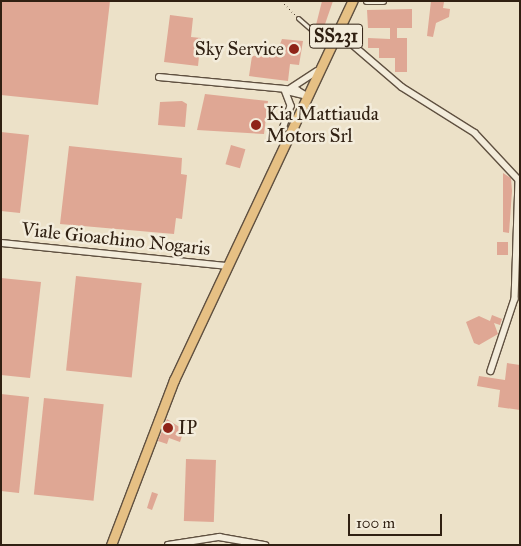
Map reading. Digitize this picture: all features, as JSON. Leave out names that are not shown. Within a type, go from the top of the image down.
[{"type":"main road","name":"SS231","points":[[285,143],[352,1]]},
{"type":"main road","points":[[113,545],[174,380],[285,143]]},
{"type":"street","points":[[367,1],[384,1]]},
{"type":"street","points":[[338,32],[402,87],[475,133],[519,180],[515,299],[491,371]]},
{"type":"street","points":[[285,90],[320,70]]},
{"type":"street","points":[[159,77],[285,90],[308,96]]},
{"type":"street","points":[[285,90],[291,106],[282,132],[285,143]]},
{"type":"street","name":"Viale Gioachino Nogaris","points":[[1,243],[228,266]]},
{"type":"street","points":[[168,545],[219,538],[265,545]]},
{"type":"lane","points":[[298,18],[331,47]]},
{"type":"path","points":[[282,1],[298,18]]},
{"type":"building","points":[[1,1],[110,1],[98,105],[1,95]]},
{"type":"building","points":[[322,1],[333,1],[324,27],[316,25]]},
{"type":"building","points":[[431,1],[444,2],[443,8],[450,9],[449,17],[436,23],[433,37],[427,36]]},
{"type":"building","points":[[412,9],[412,28],[397,28],[397,38],[407,38],[407,72],[395,72],[395,58],[379,58],[379,48],[368,48],[368,38],[390,39],[390,28],[368,28],[367,10]]},
{"type":"building","points":[[170,15],[193,18],[191,37],[201,38],[198,66],[164,62]]},
{"type":"building","points":[[282,39],[303,41],[299,65],[290,64],[288,81],[249,76],[252,56],[276,55]]},
{"type":"building","points":[[205,94],[268,101],[264,134],[197,130]]},
{"type":"building","points":[[182,101],[187,104],[185,127],[158,125],[160,102]]},
{"type":"building","points":[[1,132],[29,135],[20,213],[1,211]]},
{"type":"building","points":[[231,145],[245,149],[240,168],[225,164]]},
{"type":"building","points":[[69,146],[182,158],[181,174],[187,175],[182,219],[176,218],[174,234],[60,224]]},
{"type":"building","points":[[503,173],[511,178],[509,233],[503,232]]},
{"type":"building","points":[[497,242],[508,242],[508,255],[497,255]]},
{"type":"building","points":[[76,276],[142,283],[132,377],[66,370]]},
{"type":"building","points":[[1,278],[41,282],[30,378],[1,375]]},
{"type":"building","points":[[492,315],[502,319],[500,325],[494,323],[498,334],[479,345],[474,343],[466,322],[479,316],[490,321]]},
{"type":"building","points":[[507,363],[520,365],[520,410],[498,407],[500,390],[477,386],[479,376],[505,380]]},
{"type":"building","points":[[1,394],[29,397],[19,493],[1,491]]},
{"type":"building","points":[[44,398],[104,404],[94,501],[34,494]]},
{"type":"building","points":[[167,419],[184,430],[180,442],[169,438],[167,444],[158,441]]},
{"type":"building","points":[[186,459],[216,460],[214,522],[184,521]]},
{"type":"building","points":[[152,492],[158,494],[152,510],[147,508]]},
{"type":"place","name":"Sky Service","points":[[294,49]]},
{"type":"place","name":"Kia Mattiauda Motors Srl","points":[[256,125]]},
{"type":"place","name":"IP","points":[[168,428]]}]
